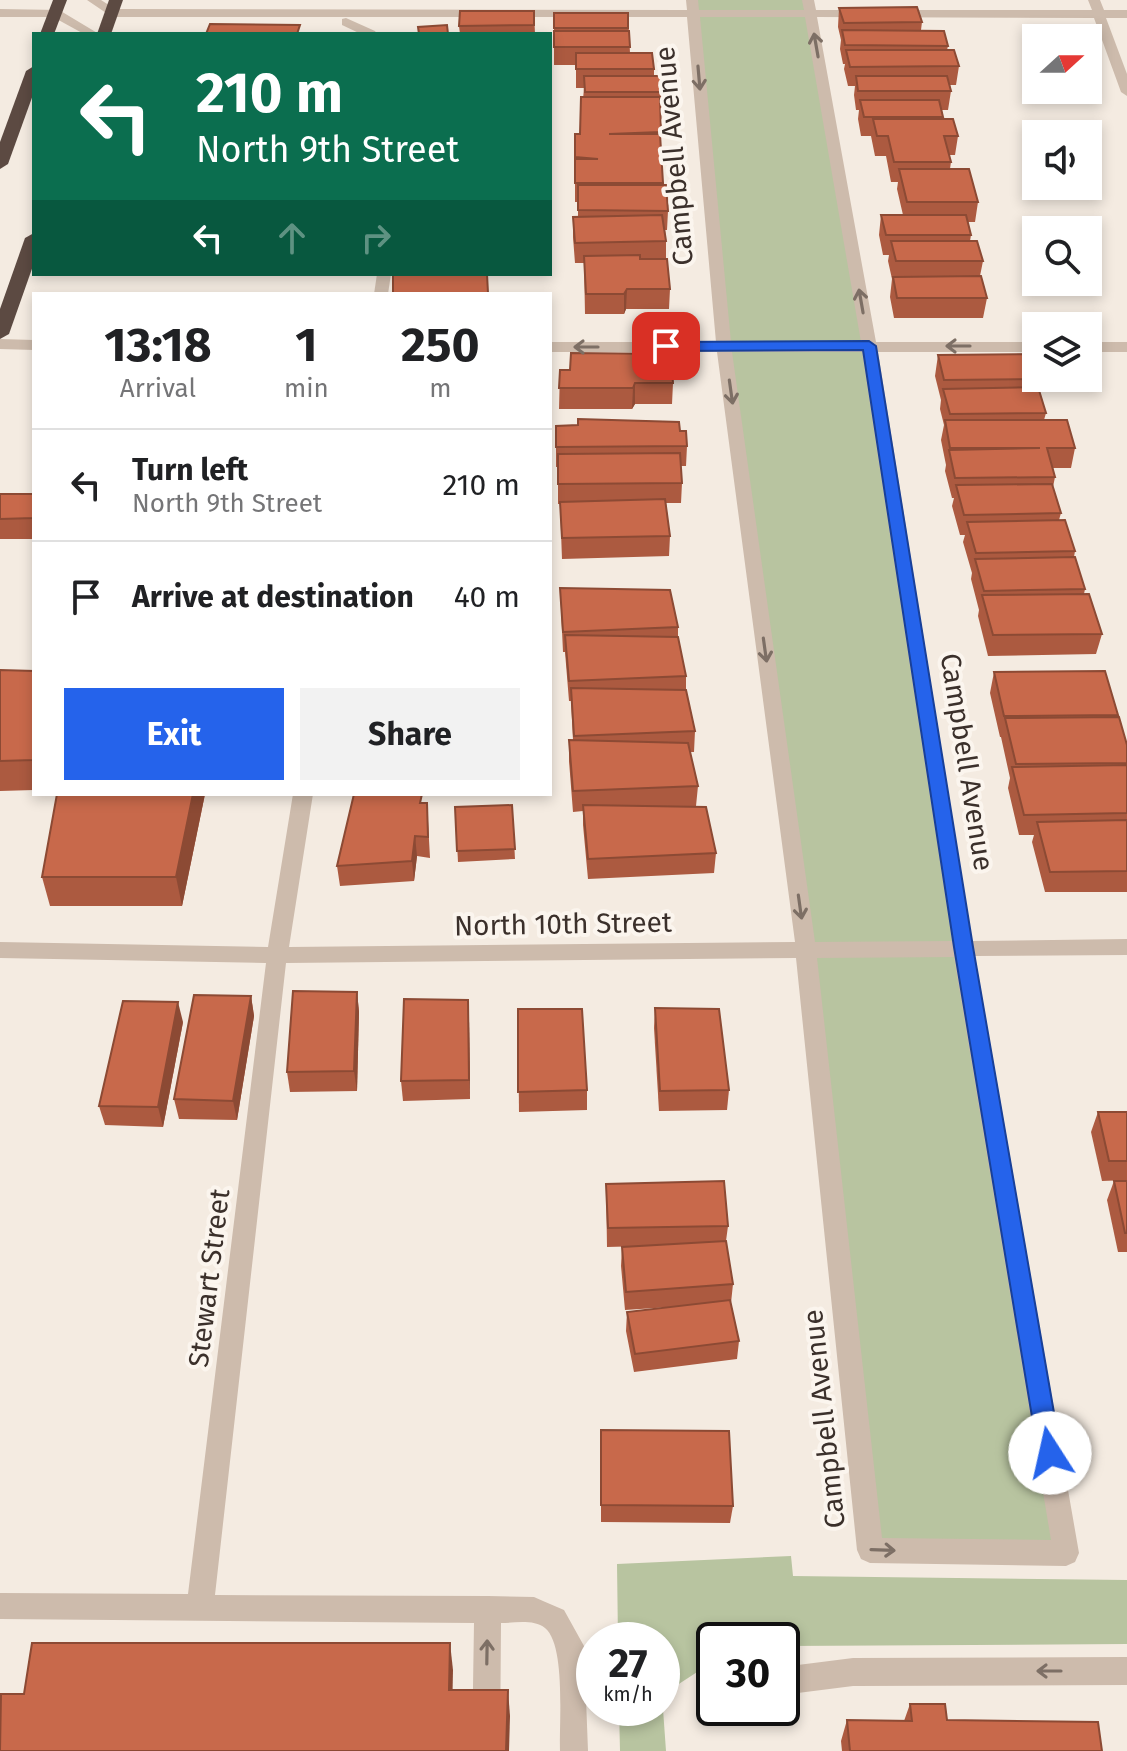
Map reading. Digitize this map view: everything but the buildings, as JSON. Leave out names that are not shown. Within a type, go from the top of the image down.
[{"type":"highway","points":[[105,32],[114,6]]},
{"type":"highway","points":[[48,32],[57,7]]},
{"type":"highway","points":[[0,164],[32,76]]},
{"type":"highway","points":[[0,334],[32,244]]},
{"type":"street","points":[[93,0],[114,6],[345,23],[419,12],[692,6],[1127,14]]},
{"type":"street","points":[[1094,0],[1127,92]]},
{"type":"street","name":"Campbell Avenue","points":[[692,6],[724,346],[806,950],[870,1550],[1066,1553],[963,947],[869,346],[809,7]]},
{"type":"street","points":[[0,13],[57,7],[90,32]]},
{"type":"street","points":[[345,23],[366,32]]},
{"type":"street","points":[[0,344],[32,345]]},
{"type":"street","points":[[552,347],[1022,347]]},
{"type":"street","points":[[1102,347],[1127,347]]},
{"type":"street","name":"Stewart Street","points":[[200,1608],[277,955],[303,796]]},
{"type":"street","name":"North 10th Street","points":[[0,950],[277,955],[1127,947]]},
{"type":"street","points":[[0,1606],[534,1610],[555,1619],[571,1646],[574,1751]]},
{"type":"street","points":[[486,1751],[488,1609]]},
{"type":"street","points":[[800,1679],[853,1672],[1127,1671]]},
{"type":"green space","points":[[692,0],[808,0],[1066,1553],[870,1550],[724,346]]},
{"type":"green space","points":[[791,1556],[793,1576],[1127,1580],[1127,1644],[800,1646],[800,1622],[696,1622],[696,1673],[680,1683],[680,1622],[618,1622],[617,1564]]},
{"type":"green space","points":[[619,1726],[664,1726],[666,1751],[620,1751]]},
{"type":"route","points":[[666,346],[869,346],[963,947],[1050,1453]]}]
